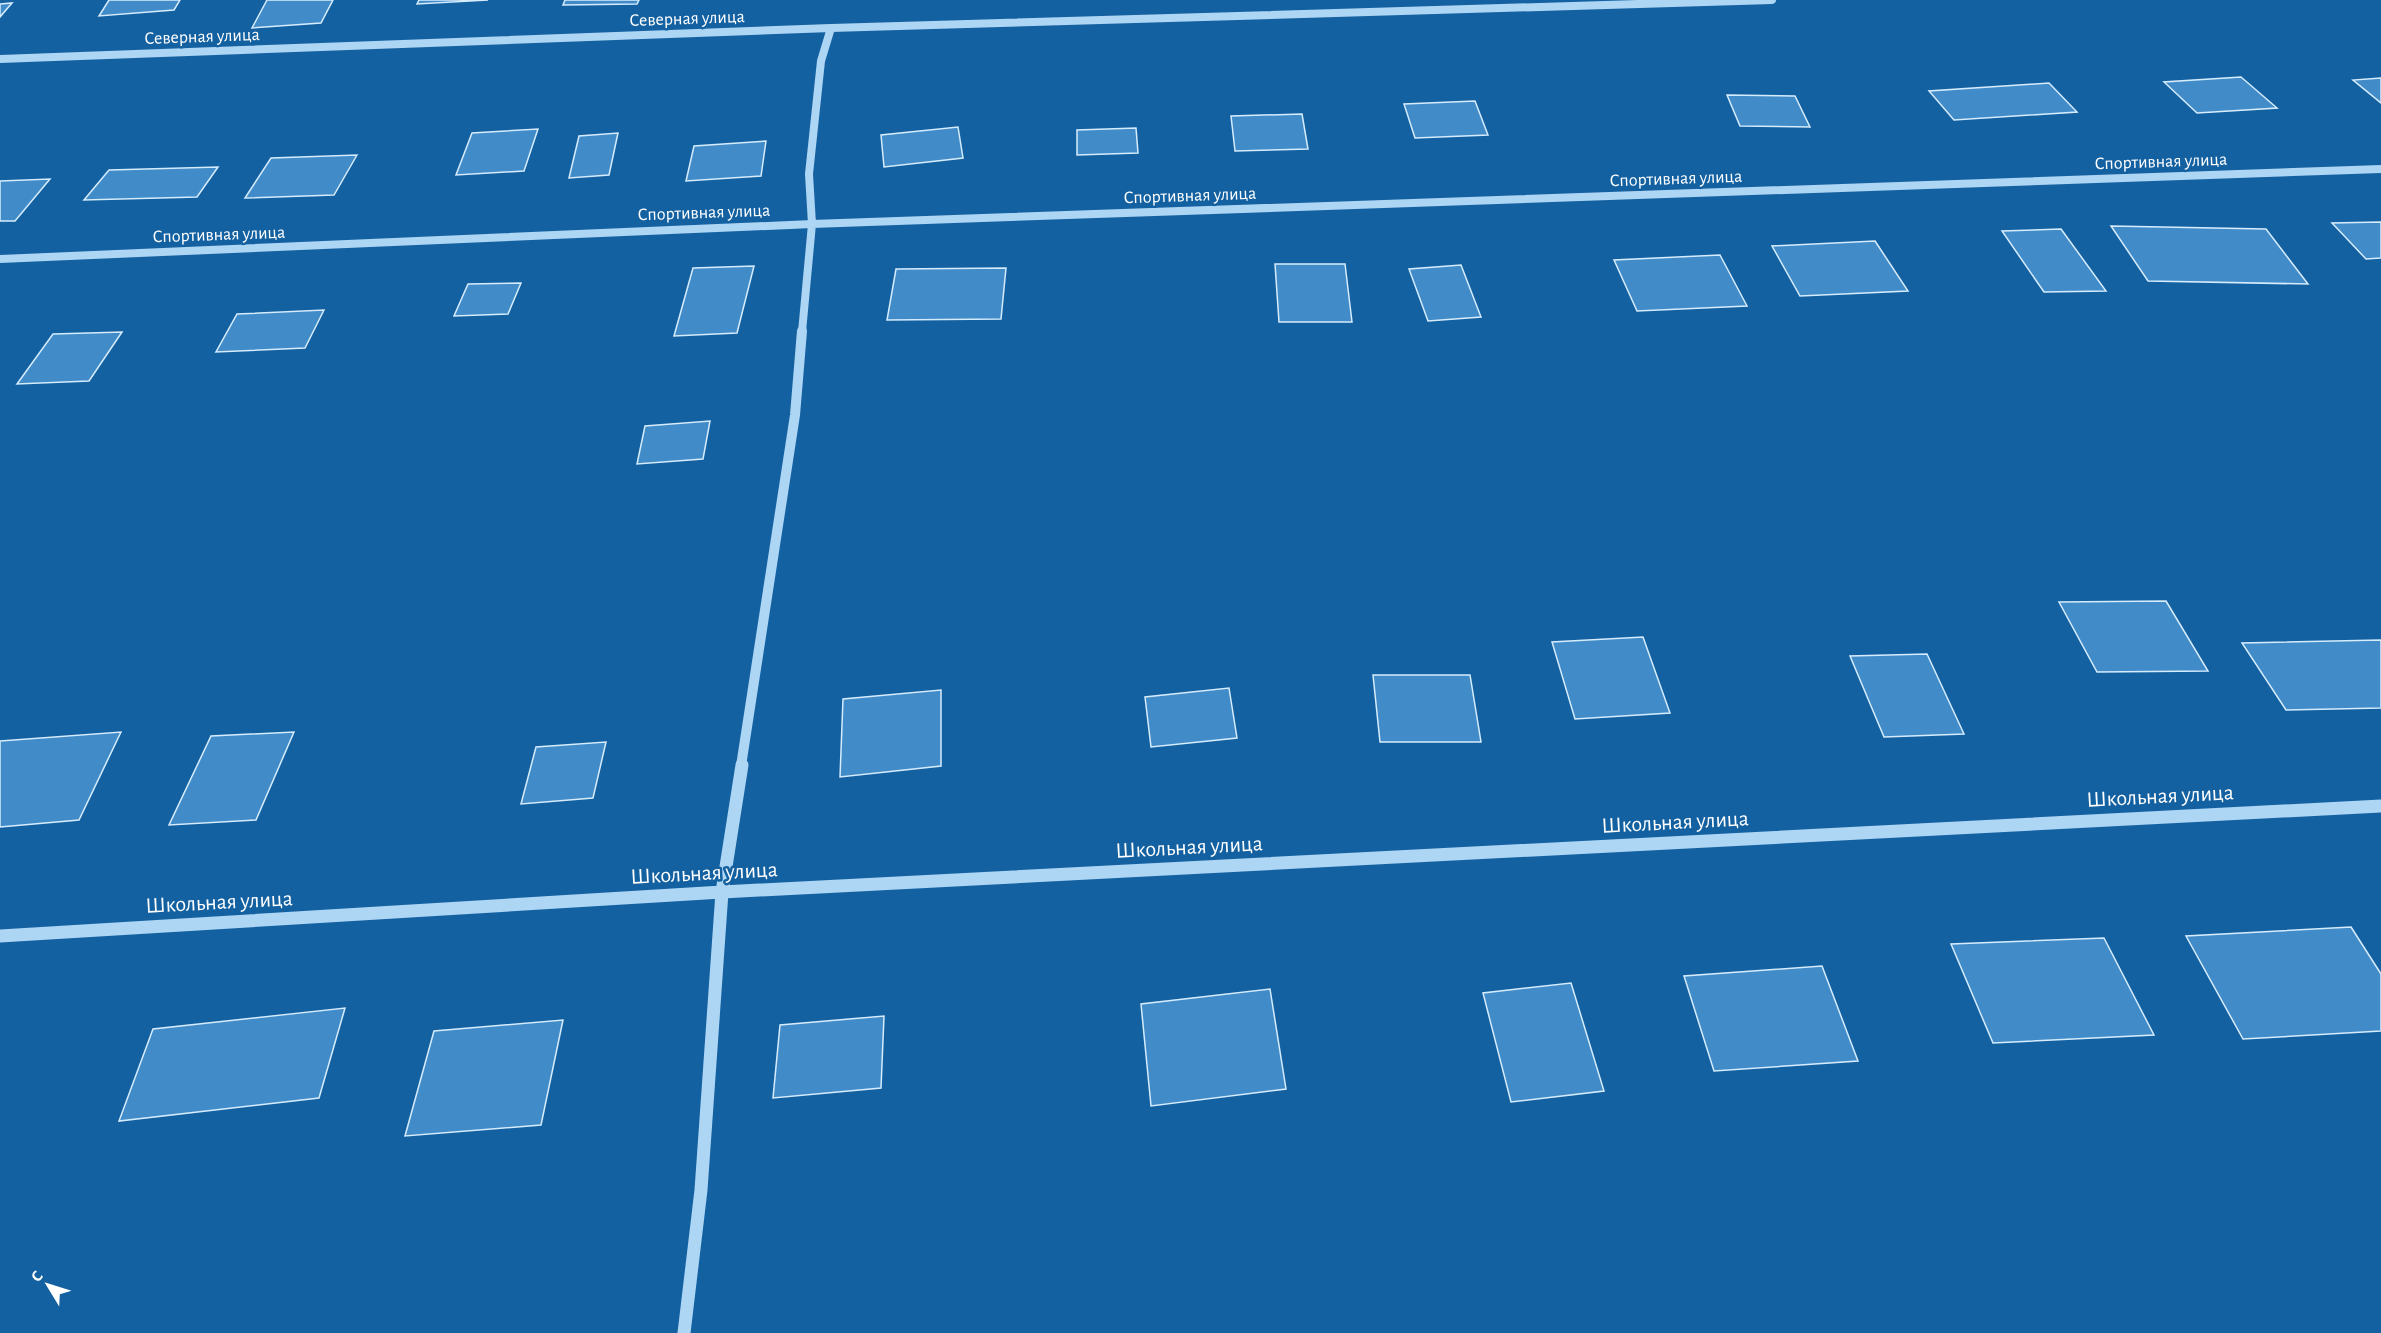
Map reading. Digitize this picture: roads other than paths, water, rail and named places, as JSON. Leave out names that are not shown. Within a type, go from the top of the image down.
[{"type":"street","name":"Северная улица","points":[[0,59],[831,28],[1772,0]]},
{"type":"street","points":[[684,1333],[701,1190],[722,892],[795,415],[812,224],[809,174],[821,62],[831,28]]},
{"type":"street","name":"Спортивная улица","points":[[0,259],[812,224],[2381,169]]},
{"type":"street","name":"Школьная улица","points":[[0,936],[722,892],[2381,806]]}]
